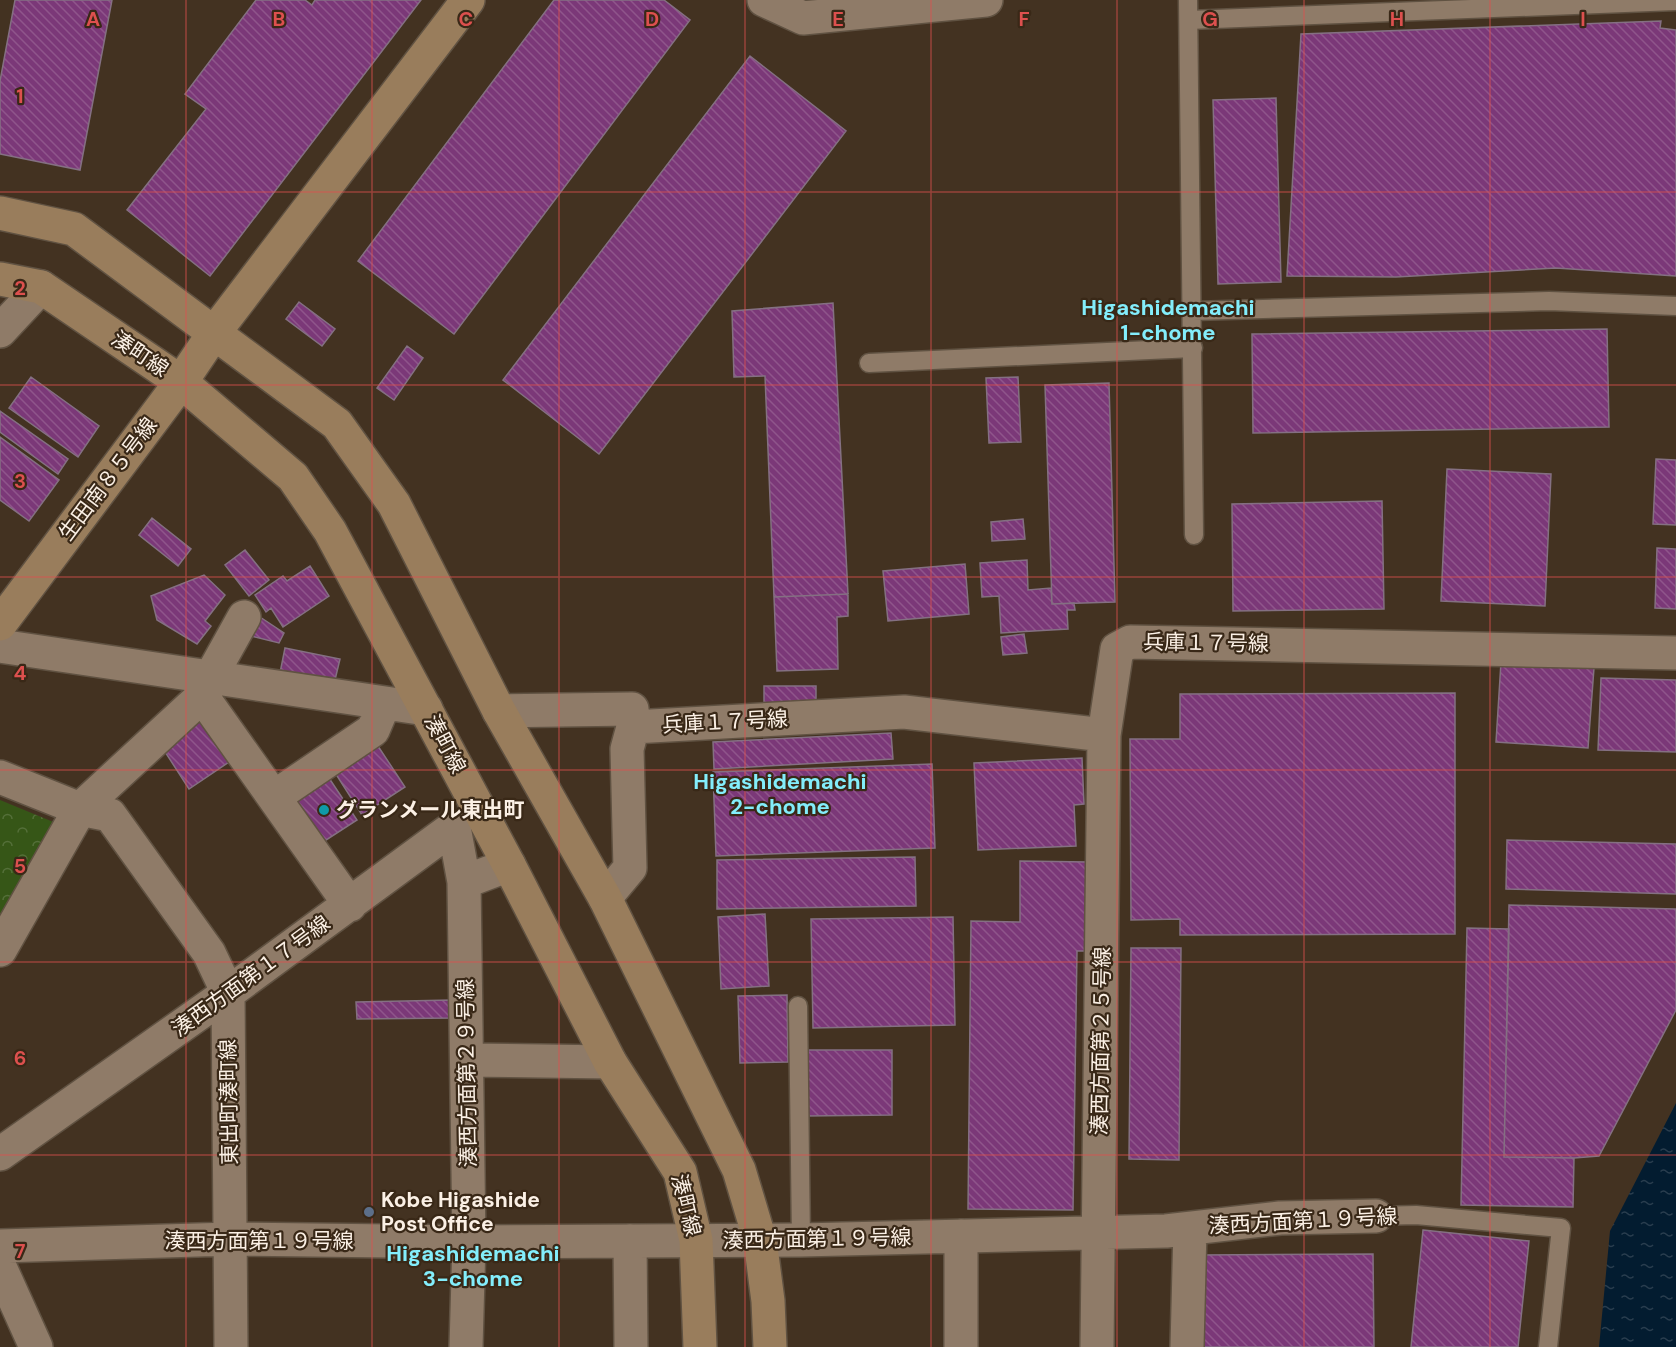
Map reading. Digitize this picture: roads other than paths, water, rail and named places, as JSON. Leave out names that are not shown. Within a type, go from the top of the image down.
[{"type":"street","name":"生田南８５号線","points":[[0,624],[181,382],[214,333],[468,0]]},
{"type":"street","points":[[764,0],[802,18],[986,0]]},
{"type":"street","points":[[0,213],[74,229],[337,424],[394,504],[499,711],[605,898],[739,1170],[760,1240],[768,1301],[770,1347]]},
{"type":"street","name":"湊町線","points":[[0,279],[41,286],[181,382],[293,477],[330,531],[509,866],[610,1062],[680,1172],[696,1240],[700,1347]]},
{"type":"street","points":[[0,331],[41,286]]},
{"type":"street","points":[[0,950],[80,809],[204,689],[244,617]]},
{"type":"street","name":"兵庫１７号線","points":[[633,727],[904,712],[1104,735],[1117,649],[1130,642],[1676,653]]},
{"type":"street","points":[[0,646],[204,689],[426,709]]},
{"type":"street","points":[[204,689],[207,703],[350,905]]},
{"type":"street","points":[[274,797],[373,730],[384,704]]},
{"type":"street","points":[[499,711],[632,709],[633,727],[627,749],[630,868],[605,898]]},
{"type":"street","name":"湊西方面第２５号線","points":[[1097,1347],[1104,735]]},
{"type":"street","name":"東出町湊町線","points":[[0,777],[80,809],[110,815],[209,953],[228,993],[231,1347]]},
{"type":"street","name":"湊西方面第１７号線","points":[[0,1155],[350,905],[454,827],[464,882]]},
{"type":"street","points":[[464,882],[509,866]]},
{"type":"street","name":"湊西方面第２９号線","points":[[464,882],[469,1242],[466,1347]]},
{"type":"street","points":[[467,1060],[610,1062]]},
{"type":"street","name":"湊西方面第１９号線","points":[[0,1246],[230,1239],[469,1242],[801,1240],[1099,1233],[1190,1229],[1280,1218],[1376,1216]]},
{"type":"street","points":[[1186,1347],[1190,1229]]},
{"type":"street","points":[[961,1236],[961,1347]]},
{"type":"street","points":[[752,1347],[751,1302],[760,1240]]},
{"type":"street","points":[[630,1241],[631,1347]]},
{"type":"street","points":[[0,1267],[36,1347]]},
{"type":"lane","points":[[1188,0],[1194,535]]},
{"type":"lane","points":[[1189,20],[1676,1]]},
{"type":"lane","points":[[1193,311],[1549,301],[1676,306]]},
{"type":"lane","points":[[869,363],[1193,348]]},
{"type":"lane","points":[[798,1006],[801,1240]]},
{"type":"lane","name":"湊西方面第１９号線","points":[[1376,1216],[1416,1215],[1561,1228],[1548,1347]]},
{"type":"water","points":[[1676,1103],[1676,1347],[1599,1347],[1610,1231]]},
{"type":"place","name":"グランメール東出町","points":[[324,810]]},
{"type":"place","name":"Kobe Higashide Post Office","points":[[369,1212]]},
{"type":"district","name":"Higashidemachi 1-chome","points":[[1168,320]]},
{"type":"district","name":"Higashidemachi 2-chome","points":[[780,794]]},
{"type":"district","name":"Higashidemachi 3-chome","points":[[473,1266]]}]
